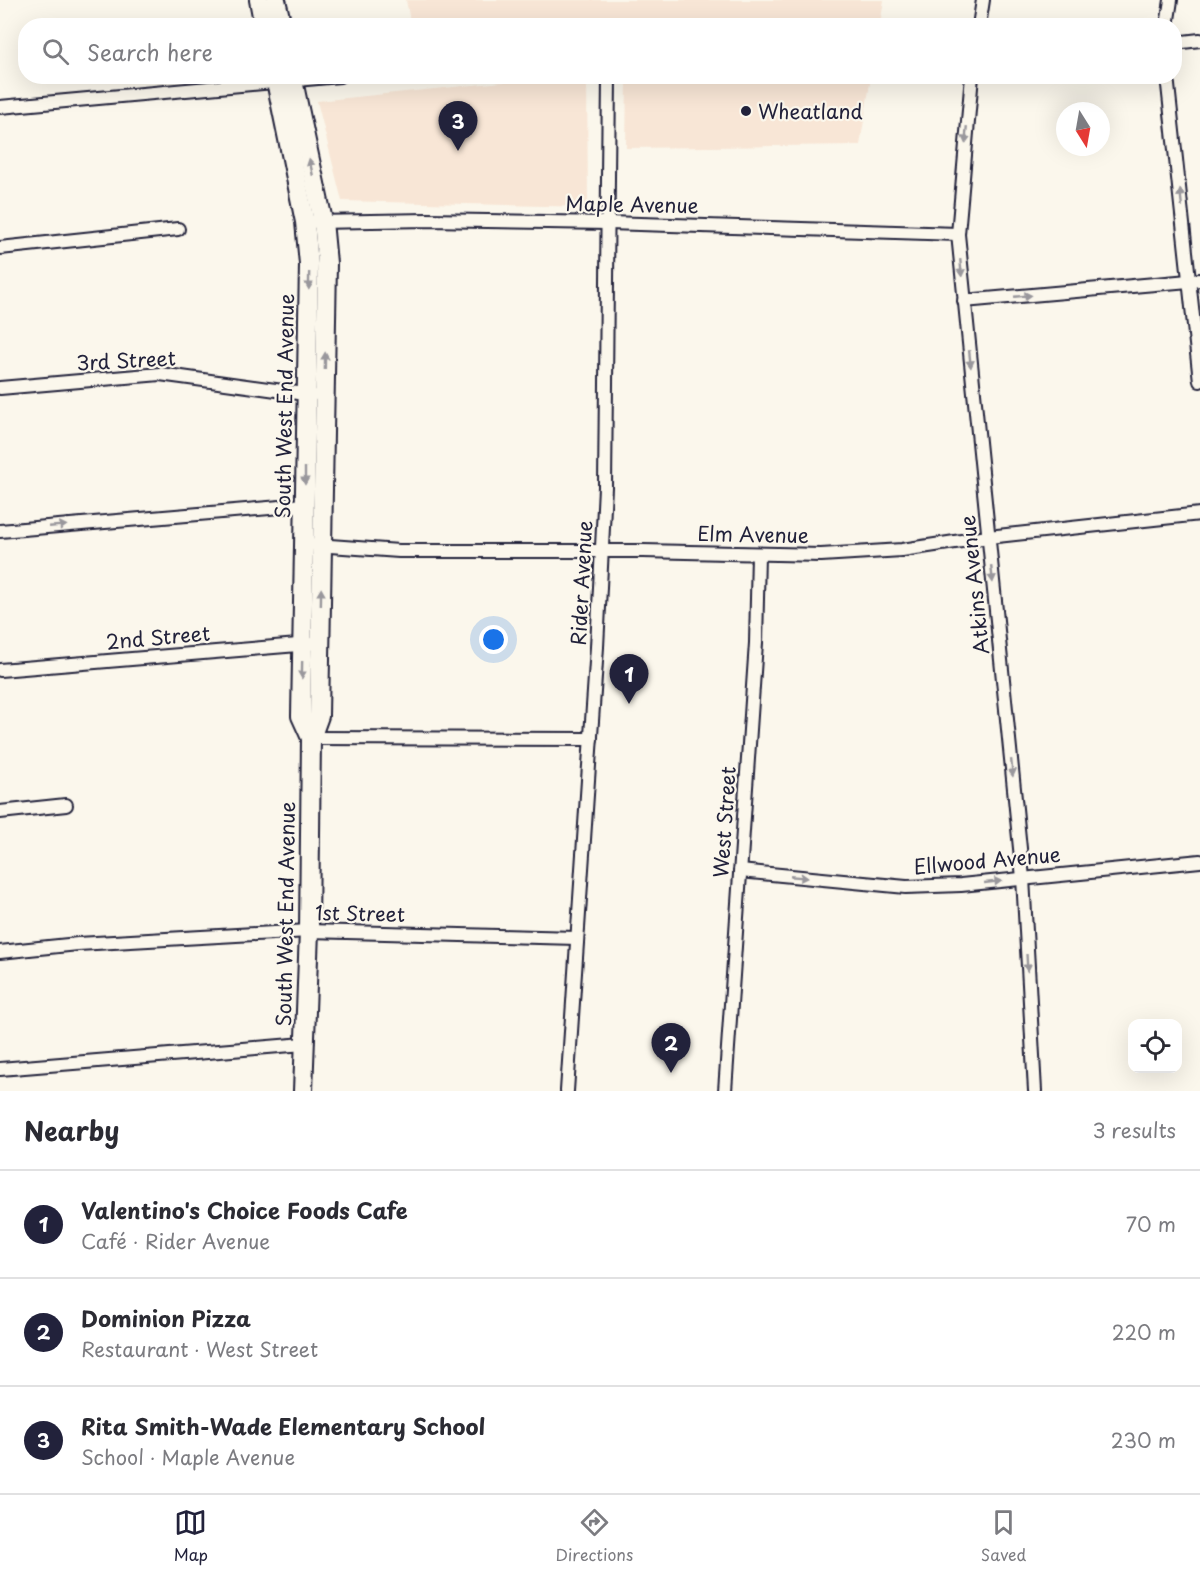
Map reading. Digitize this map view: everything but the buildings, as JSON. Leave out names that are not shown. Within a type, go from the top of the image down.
[{"type":"main road","points":[[259,0],[262,18]]},
{"type":"main road","points":[[276,0],[280,18]]},
{"type":"main road","name":"South West End Avenue","points":[[285,84],[314,222],[327,263],[323,545],[301,716],[311,738],[309,931],[303,1091]]},
{"type":"main road","name":"South West End Avenue","points":[[311,644],[304,544],[304,505],[309,264],[314,222]]},
{"type":"street","points":[[980,18],[983,0]]},
{"type":"street","points":[[1168,18],[1171,0]]},
{"type":"street","points":[[1182,42],[1200,40]]},
{"type":"street","points":[[0,106],[231,84]]},
{"type":"street","name":"Rider Avenue","points":[[567,1091],[602,551],[609,84]]},
{"type":"street","name":"Atkins Avenue","points":[[971,84],[958,234],[1023,878],[1035,1091]]},
{"type":"street","points":[[1168,84],[1195,280],[1200,381]]},
{"type":"street","name":"Maple Avenue","points":[[314,222],[427,220],[608,223],[958,234]]},
{"type":"street","points":[[0,248],[178,229]]},
{"type":"street","points":[[964,301],[1195,280]]},
{"type":"street","name":"3rd Street","points":[[0,388],[160,374],[325,397]]},
{"type":"street","points":[[0,531],[304,505]]},
{"type":"street","name":"Elm Avenue","points":[[304,544],[399,551],[602,551],[821,555],[890,550],[1200,514]]},
{"type":"street","name":"West Street","points":[[724,1091],[756,643],[758,555]]},
{"type":"street","name":"2nd Street","points":[[0,670],[311,644]]},
{"type":"street","points":[[311,738],[591,740]]},
{"type":"street","points":[[0,812],[66,805]]},
{"type":"street","name":"Ellwood Avenue","points":[[741,871],[906,887],[961,885],[1200,861]]},
{"type":"street","name":"1st Street","points":[[0,952],[309,931],[577,938]]},
{"type":"street","points":[[0,1070],[304,1044]]},
{"type":"shaded area","points":[[406,0],[884,0],[881,18],[409,18]]},
{"type":"shaded area","points":[[483,84],[587,84],[588,207],[342,201],[317,101]]},
{"type":"shaded area","name":"Wheatland","points":[[627,84],[870,84],[860,145],[626,148]]},
{"type":"place","name":"Wheatland","points":[[746,111]]},
{"type":"place","name":"Rita Smith-Wade Elementary School","points":[[458,151]]},
{"type":"place","name":"Valentino's Choice Foods Cafe","points":[[629,704]]},
{"type":"place","name":"Dominion Pizza","points":[[671,1073]]}]
